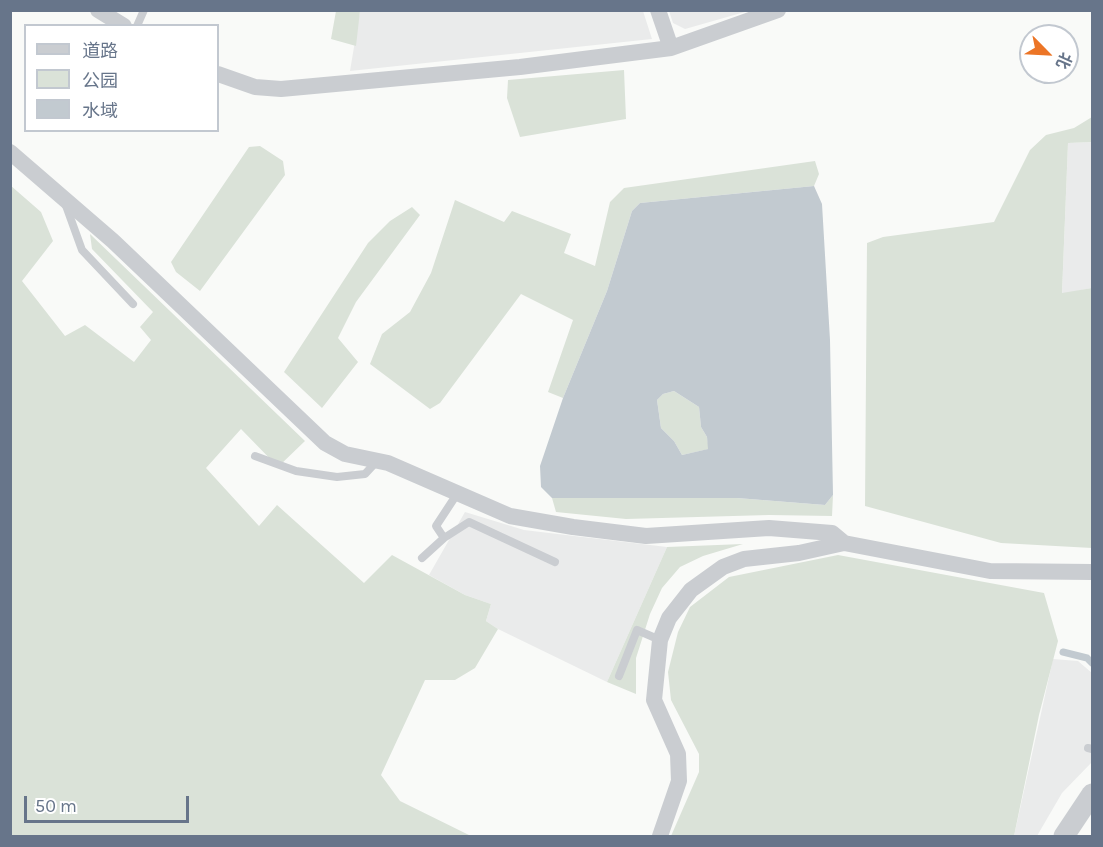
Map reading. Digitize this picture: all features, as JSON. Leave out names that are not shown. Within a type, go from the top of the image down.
[{"type":"street","points":[[98,10],[121,24]]},
{"type":"street","points":[[658,10],[671,48]]},
{"type":"street","points":[[219,74],[255,87],[281,89],[520,67],[671,48],[778,10]]},
{"type":"street","points":[[10,152],[113,242],[326,443],[345,454],[378,461],[510,516],[646,536],[769,528],[832,533],[844,543]]},
{"type":"street","points":[[660,837],[679,781],[678,754],[654,700],[660,640],[679,604],[691,590],[723,567],[744,559],[799,553],[844,543],[990,571],[1092,572]]},
{"type":"street","points":[[1064,837],[1092,794]]},
{"type":"lane","points":[[137,24],[144,10]]},
{"type":"lane","points":[[63,197],[82,250],[133,304]]},
{"type":"lane","points":[[255,456],[296,471],[337,477],[365,474],[378,461]]},
{"type":"lane","points":[[444,538],[436,525],[458,494]]},
{"type":"lane","points":[[422,558],[444,538],[469,522],[555,562]]},
{"type":"lane","points":[[619,676],[637,630],[660,640]]},
{"type":"shaded area","points":[[669,10],[748,11],[685,29],[673,23]]},
{"type":"shaded area","points":[[360,11],[643,11],[652,39],[350,71]]},
{"type":"shaded area","points":[[1092,142],[1092,288],[1062,294],[1068,143]]},
{"type":"shaded area","points":[[465,512],[524,530],[667,547],[607,682],[498,629],[486,621],[491,604],[465,595],[429,575]]},
{"type":"shaded area","points":[[1053,659],[1078,661],[1092,673],[1092,762],[1062,793],[1037,836],[1014,836]]},
{"type":"green space","points":[[336,11],[360,11],[356,46],[331,39]]},
{"type":"green space","points":[[624,70],[626,119],[520,137],[507,98],[508,80]]},
{"type":"green space","points":[[1092,117],[1092,142],[1068,143],[1062,293],[1092,288],[1092,548],[1001,543],[865,506],[867,243],[883,237],[994,222],[1030,150],[1046,135],[1074,128]]},
{"type":"green space","points":[[260,146],[283,161],[285,175],[200,291],[176,272],[171,262],[249,147]]},
{"type":"green space","points":[[815,161],[819,174],[814,186],[640,203],[632,211],[607,291],[563,398],[548,392],[573,320],[521,294],[440,403],[430,409],[370,364],[382,334],[410,312],[431,273],[455,200],[504,222],[512,211],[571,234],[564,253],[595,266],[610,202],[624,188]]},
{"type":"green space","points":[[10,185],[41,212],[53,241],[22,281],[65,336],[85,325],[134,362],[151,340],[140,327],[153,312],[92,249],[90,234],[305,441],[278,467],[241,429],[206,468],[259,526],[277,505],[364,583],[392,555],[465,595],[491,604],[486,621],[498,629],[475,668],[455,680],[425,680],[381,775],[400,801],[471,836],[11,836]]},
{"type":"green space","points":[[412,207],[420,215],[356,302],[338,338],[358,362],[322,408],[284,372],[368,243],[390,221]]},
{"type":"green space","points":[[674,391],[699,407],[701,427],[707,437],[709,449],[682,455],[674,441],[661,428],[657,400],[663,394]]},
{"type":"green space","points":[[833,495],[832,516],[769,515],[626,519],[556,512],[552,498],[737,498],[825,505]]},
{"type":"green space","points":[[743,544],[703,556],[680,567],[662,588],[650,614],[636,658],[636,694],[607,682],[667,547]]},
{"type":"green space","points":[[838,555],[1044,593],[1058,641],[1039,715],[1014,836],[671,836],[699,772],[699,754],[671,700],[668,672],[678,632],[690,607],[729,577]]},
{"type":"water","points":[[814,186],[822,204],[830,340],[833,495],[825,505],[737,498],[552,498],[541,487],[540,466],[563,398],[607,291],[632,211],[640,203]],"holes":[[[674,391],[699,407],[701,427],[707,437],[708,449],[682,455],[674,441],[661,428],[657,400],[663,394]]]},
{"type":"waterway","points":[[1063,652],[1087,658],[1092,663]]}]
